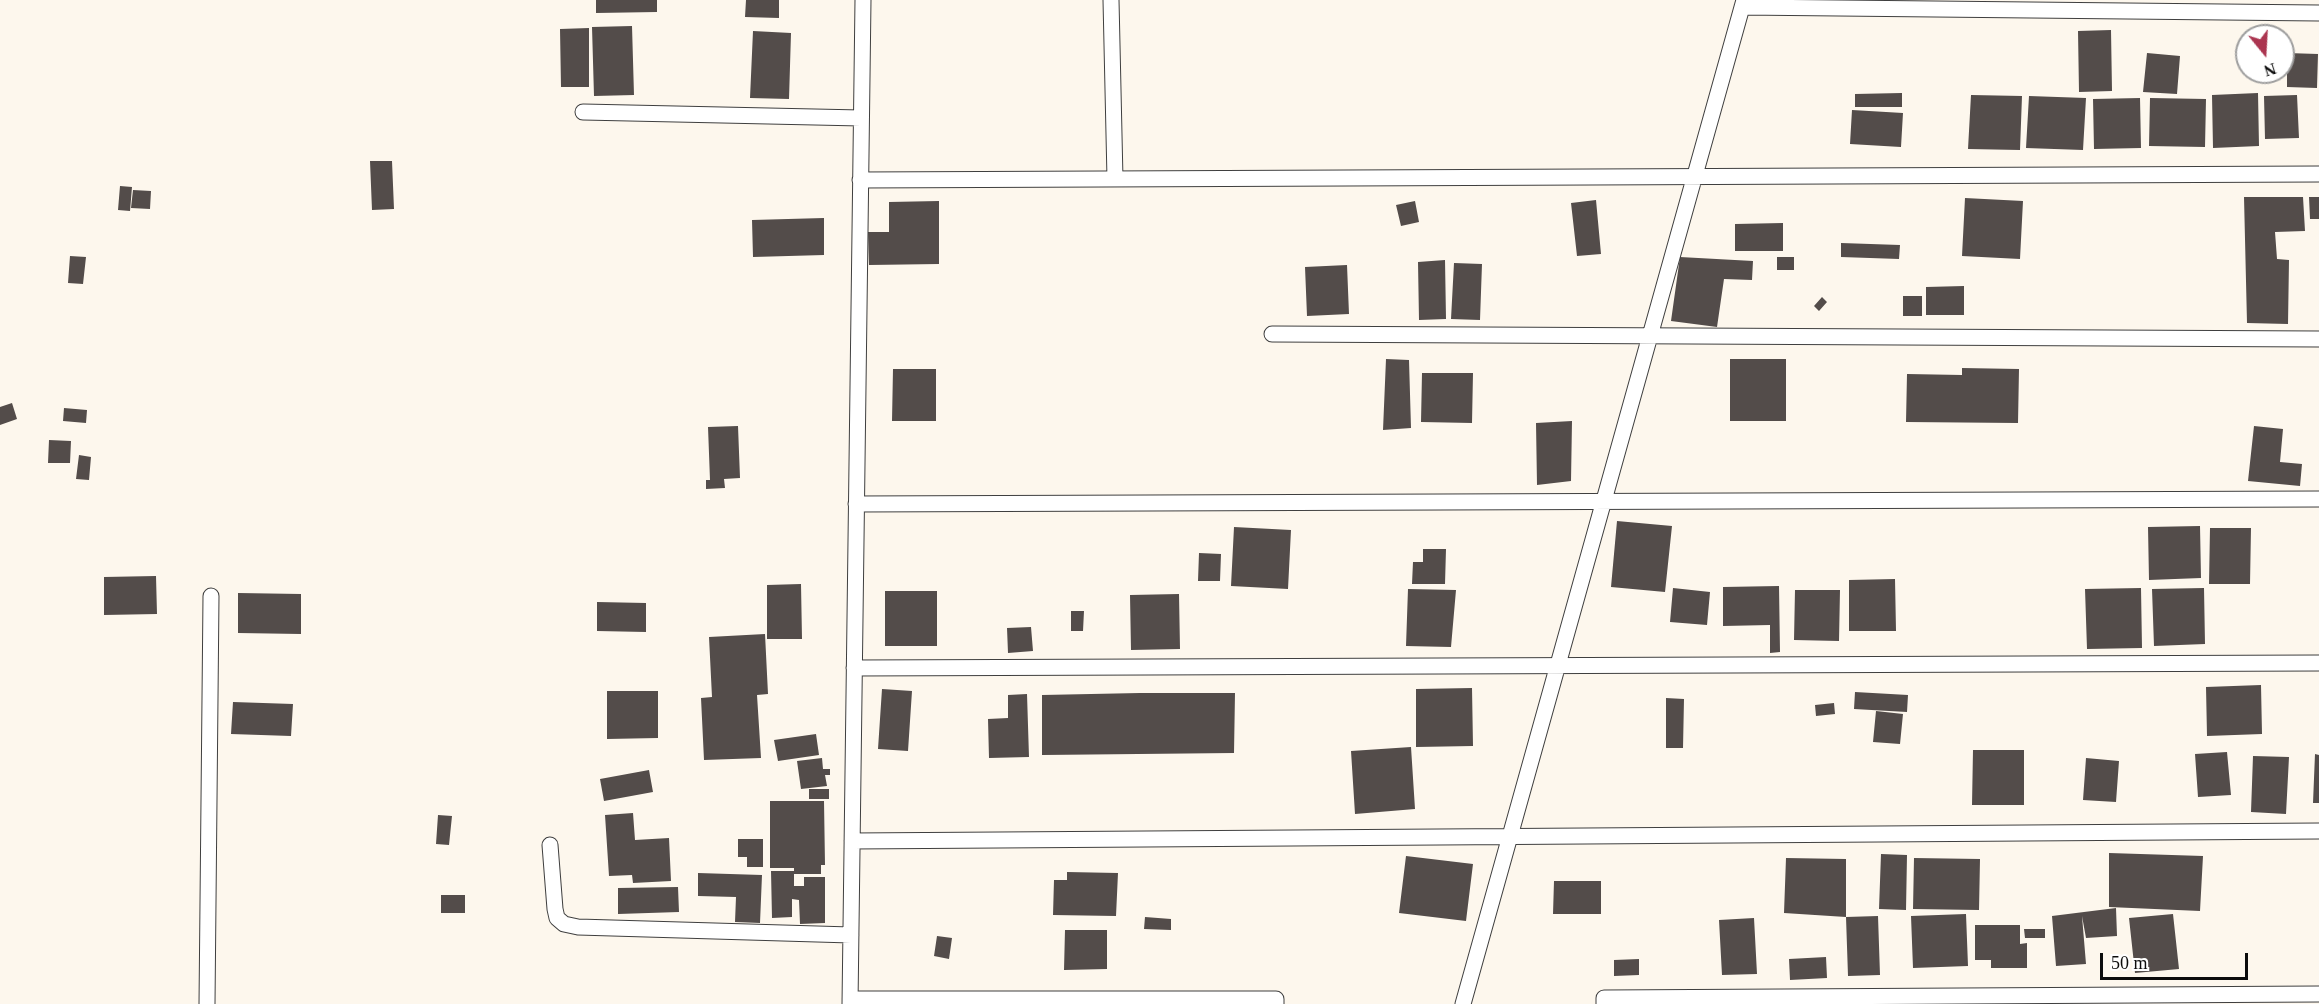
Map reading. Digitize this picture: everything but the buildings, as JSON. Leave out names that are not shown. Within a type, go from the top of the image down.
[{"type":"street","points":[[863,0],[850,1001],[1276,999],[1276,1004]]},
{"type":"street","points":[[1111,0],[1115,179]]},
{"type":"street","points":[[1463,1004],[1743,4],[2319,13]]},
{"type":"street","points":[[583,112],[861,118]]},
{"type":"street","points":[[861,180],[2319,174]]},
{"type":"street","points":[[1272,334],[1651,334],[2319,339]]},
{"type":"street","points":[[856,504],[2319,499]]},
{"type":"street","points":[[207,1004],[211,596]]},
{"type":"street","points":[[854,668],[2319,663]]},
{"type":"street","points":[[852,842],[2319,831]]},
{"type":"street","points":[[550,845],[555,909],[557,918],[564,924],[578,927],[851,935]]},
{"type":"street","points":[[1604,1004],[1604,998],[1772,1000],[2319,994]]}]
